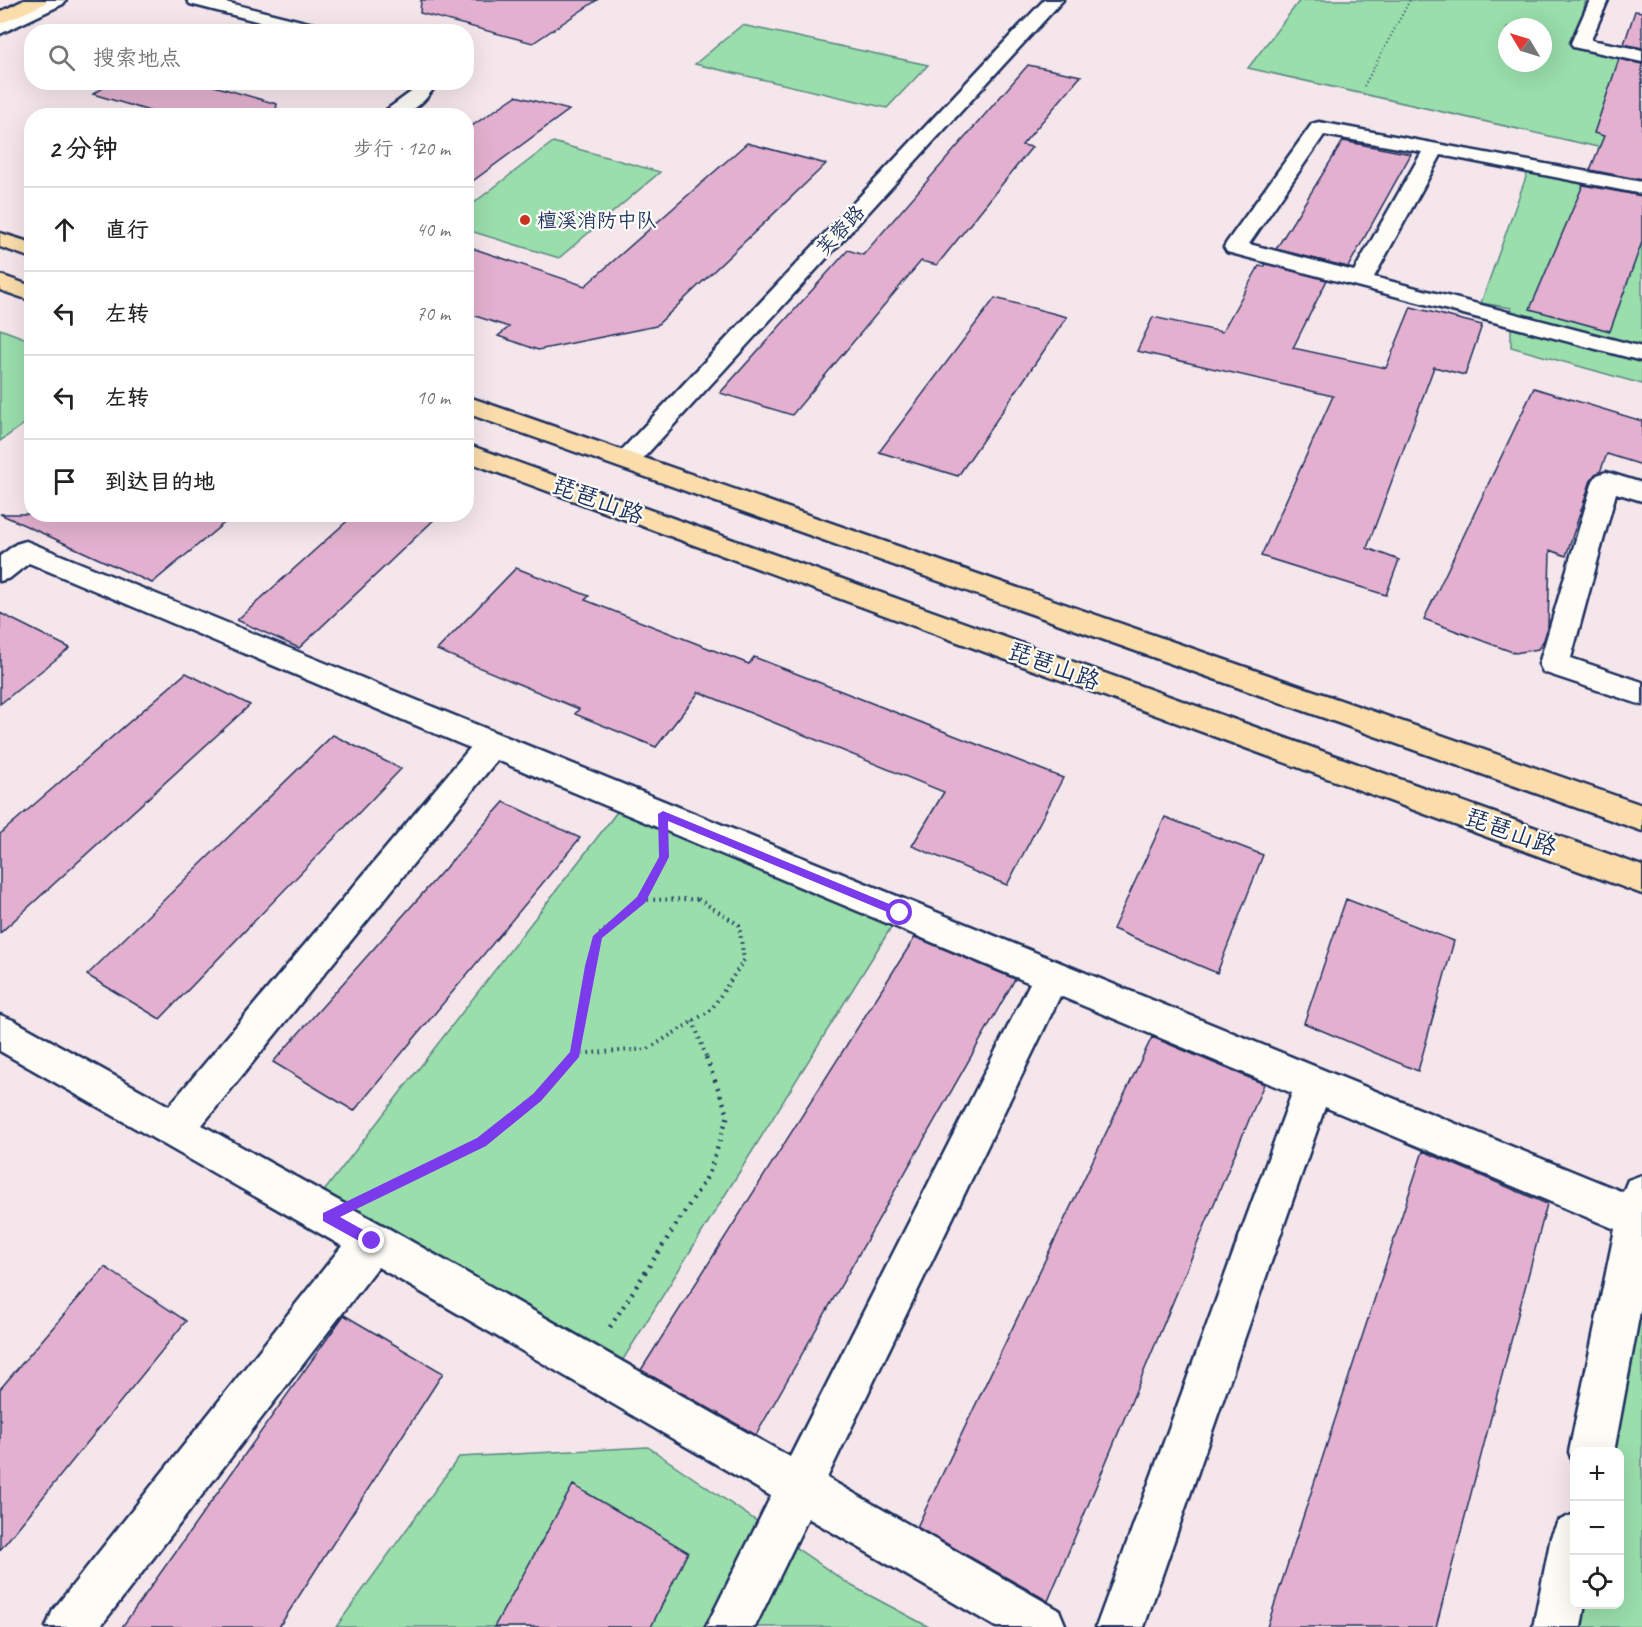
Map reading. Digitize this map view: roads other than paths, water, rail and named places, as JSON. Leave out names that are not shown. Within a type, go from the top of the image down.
[{"type":"main road","points":[[0,19],[38,0]]},
{"type":"main road","points":[[0,240],[24,248]]},
{"type":"main road","points":[[0,282],[24,291]]},
{"type":"main road","name":"琵琶山路","points":[[474,407],[1642,818]]},
{"type":"main road","name":"琵琶山路","points":[[474,455],[1642,880]]},
{"type":"street","points":[[0,29],[57,0]]},
{"type":"street","points":[[196,0],[291,24]]},
{"type":"street","name":"芙蓉路","points":[[627,460],[1054,0]]},
{"type":"street","points":[[1599,0],[1580,43],[1642,56]]},
{"type":"street","points":[[400,108],[423,90]]},
{"type":"street","points":[[1642,188],[1319,128],[1235,247],[1642,354]]},
{"type":"street","points":[[1360,280],[1435,148]]},
{"type":"street","points":[[1642,492],[1606,481],[1554,664],[1642,694]]},
{"type":"street","points":[[0,571],[26,551],[1314,1084],[1640,1206],[1592,1447]]},
{"type":"street","points":[[174,1130],[492,744]]},
{"type":"street","points":[[730,1627],[1052,975]]},
{"type":"street","points":[[0,1032],[372,1241],[1042,1627]]},
{"type":"street","points":[[1120,1627],[1314,1084]]},
{"type":"street","points":[[70,1627],[372,1241]]},
{"type":"street","points":[[1557,1627],[1572,1555]]},
{"type":"place","name":"檀溪消防中队","points":[[525,220]]}]
